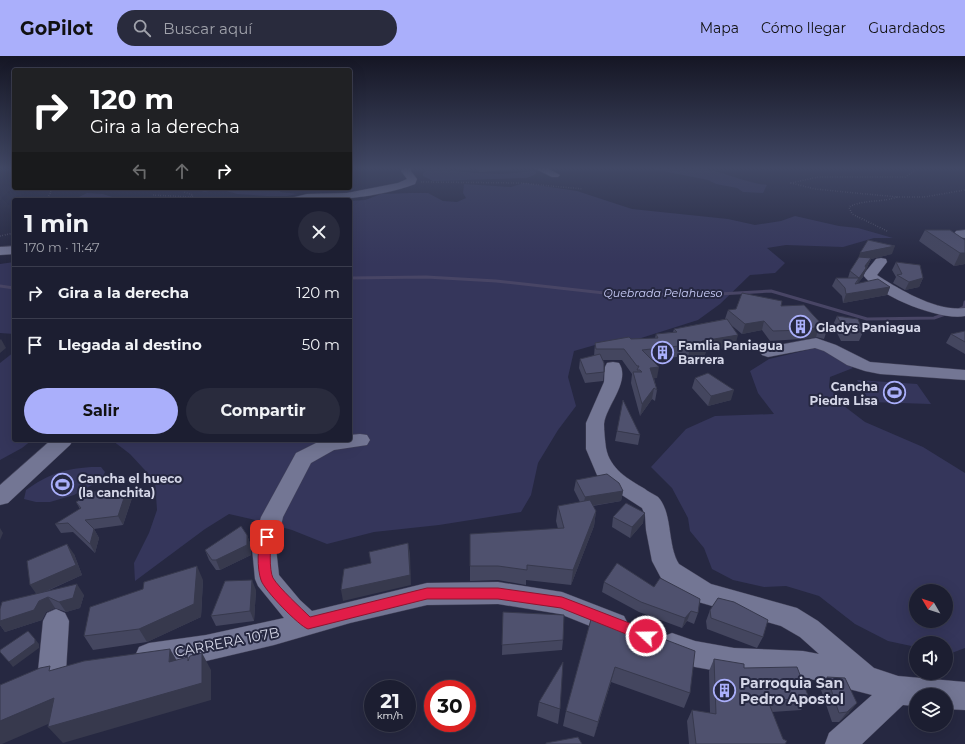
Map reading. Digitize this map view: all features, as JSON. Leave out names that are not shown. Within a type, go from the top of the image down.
[{"type":"street","points":[[0,251],[12,250]]},
{"type":"street","points":[[881,262],[870,275],[873,278],[912,299],[937,310],[959,313]]},
{"type":"street","points":[[768,352],[816,343],[830,348],[865,366],[880,369],[965,375]]},
{"type":"street","points":[[613,367],[613,382],[595,423],[596,449],[604,470],[618,483],[650,503],[656,515],[657,530],[664,561],[670,571],[704,593],[788,616],[809,629],[866,680]]},
{"type":"street","points":[[352,441],[360,440]]},
{"type":"street","points":[[0,497],[61,442]]},
{"type":"street","points":[[308,624],[291,608],[267,579],[264,548],[272,516],[304,458],[330,444],[345,442]]},
{"type":"street","name":"CARRERA 107B","points":[[129,659],[206,648],[274,633],[427,594],[498,593],[562,602],[695,654],[734,661],[803,664],[898,690],[909,691]]},
{"type":"street","points":[[52,673],[56,622]]},
{"type":"street","points":[[840,744],[898,690]]},
{"type":"street","name":"CARRERA 107B","points":[[953,695],[965,696]]},
{"type":"path","points":[[887,231],[852,214],[849,207],[853,204],[871,201],[891,200]]},
{"type":"path","points":[[0,236],[12,233]]},
{"type":"shaded area","points":[[441,200],[457,202],[461,200],[605,200],[632,209],[728,219],[755,225],[781,221],[795,216],[839,226],[858,228],[893,238],[874,238],[843,247],[786,245],[767,248],[785,263],[775,273],[750,275],[720,304],[698,320],[638,339],[602,343],[574,351],[568,377],[576,406],[558,430],[538,463],[531,495],[521,512],[439,525],[374,532],[327,544],[292,530],[229,514],[205,529],[135,581],[134,563],[149,533],[157,510],[155,481],[130,454],[114,442],[352,442],[352,201]]},
{"type":"shaded area","points":[[12,262],[12,334],[0,333],[0,264]]},
{"type":"shaded area","points":[[820,347],[853,368],[830,377],[829,387],[844,406],[865,422],[923,447],[965,473],[965,648],[953,652],[953,636],[909,636],[909,646],[888,641],[855,624],[819,596],[786,586],[764,587],[733,580],[712,569],[704,548],[690,531],[688,518],[672,488],[651,467],[686,429],[715,416],[774,414],[758,393],[750,371],[769,359]]},
{"type":"shaded area","points":[[12,354],[12,442],[30,442],[22,448],[0,460],[0,363]]},
{"type":"shaded area","name":"Cancha Piedra Lisa","points":[[857,380],[917,384],[931,404],[870,402]]},
{"type":"shaded area","name":"Cancha el hueco (la canchita)","points":[[101,467],[105,472],[101,480],[74,495],[50,502],[36,502],[24,499],[26,490],[49,476],[72,469]]},
{"type":"building","points":[[925,230],[950,230],[965,240],[965,253],[960,253]]},
{"type":"building","points":[[868,240],[895,246],[860,253]]},
{"type":"building","points":[[859,257],[871,258],[859,278],[850,271]]},
{"type":"building","points":[[896,262],[920,265],[923,278],[909,282],[897,275],[902,274]]},
{"type":"building","points":[[836,278],[859,278],[855,284],[878,279],[890,287],[846,294],[845,288]]},
{"type":"building","points":[[742,293],[782,301],[781,306],[804,305],[827,330],[819,327],[805,330],[773,331],[764,321],[745,324],[728,310],[736,309]]},
{"type":"building","points":[[837,316],[858,319],[863,332],[845,331]]},
{"type":"building","points":[[727,319],[738,335],[702,341],[707,347],[690,349],[688,345],[642,350],[659,367],[650,368],[657,390],[654,388],[642,404],[633,372],[642,372],[637,370],[639,366],[637,366],[624,349],[596,349],[595,343],[629,337],[631,339],[658,338],[656,334],[677,332],[674,329]]},
{"type":"building","points":[[965,331],[965,342],[951,334]]},
{"type":"building","points":[[600,354],[604,363],[604,372],[586,374],[580,359]]},
{"type":"building","points":[[708,373],[734,390],[711,396],[695,378]]},
{"type":"building","points":[[623,400],[640,435],[617,431]]},
{"type":"building","points":[[607,474],[619,483],[623,491],[585,497],[576,480]]},
{"type":"building","points":[[127,489],[118,516],[85,520],[94,529],[90,544],[68,523],[55,524],[81,508],[76,502],[96,491],[99,493]]},
{"type":"building","points":[[590,500],[596,511],[573,570],[527,565],[527,570],[498,566],[470,566],[470,534],[564,528],[558,506]]},
{"type":"building","points":[[626,503],[645,513],[632,527],[613,517]]},
{"type":"building","points":[[241,526],[247,535],[247,545],[216,560],[212,560],[205,550]]},
{"type":"building","points":[[408,543],[410,575],[341,590],[344,569],[371,563],[369,552]]},
{"type":"building","points":[[67,544],[76,565],[30,585],[27,561]]},
{"type":"building","points":[[617,563],[654,587],[660,578],[700,599],[698,613],[691,611],[685,618],[641,602],[604,582]]},
{"type":"building","points":[[197,566],[194,604],[139,629],[84,636],[90,607],[143,589],[144,582]]},
{"type":"building","points":[[252,580],[250,611],[211,616],[225,581]]},
{"type":"building","points":[[77,584],[73,598],[59,602],[48,597],[39,601],[34,610],[0,621],[0,609],[2,602]]},
{"type":"building","points":[[718,598],[734,602],[768,620],[763,637],[711,618],[710,610]]},
{"type":"building","points":[[503,612],[564,615],[563,640],[502,645]]},
{"type":"building","points":[[593,612],[695,651],[690,693],[615,667],[598,722],[566,711]]},
{"type":"building","points":[[28,631],[35,639],[35,643],[9,662],[0,650]]},
{"type":"building","points":[[170,649],[169,662],[188,657],[188,661],[190,656],[202,653],[202,683],[48,727],[54,698],[0,721],[0,685],[40,668],[50,666],[49,671],[84,661]]},
{"type":"building","points":[[714,659],[744,664],[744,668],[797,667],[809,698],[768,701],[783,739],[787,741],[785,744],[696,744],[692,710],[716,714]]},
{"type":"building","points":[[563,662],[560,709],[539,702]]},
{"type":"building","points":[[827,677],[845,678],[857,703],[847,712],[839,713]]},
{"type":"building","points":[[578,737],[582,744],[546,744],[546,743]]},
{"type":"waterway","name":"Quebrada Pelahueso","points":[[352,278],[426,277],[496,281],[613,294],[701,295],[771,291],[867,319],[934,318],[948,313]]},
{"type":"waterway","name":"Quebrada Pelahueso","points":[[0,286],[12,288]]},
{"type":"waterway","name":"Quebrada Pelahueso","points":[[958,310],[964,307],[965,302]]},
{"type":"place","name":"Gladys Paniagua","points":[[801,327]]},
{"type":"place","name":"Famlia Paniagua Barrera","points":[[662,352]]},
{"type":"place","name":"Cancha Piedra Lisa","points":[[894,393]]},
{"type":"place","name":"Cancha el hueco (la canchita)","points":[[62,485]]},
{"type":"place","name":"Parroquia San Pedro Apostol","points":[[724,691]]},
{"type":"route","points":[[267,537],[264,548],[267,579],[291,608],[308,624],[350,612],[427,594],[498,593],[562,602],[646,636]]}]
